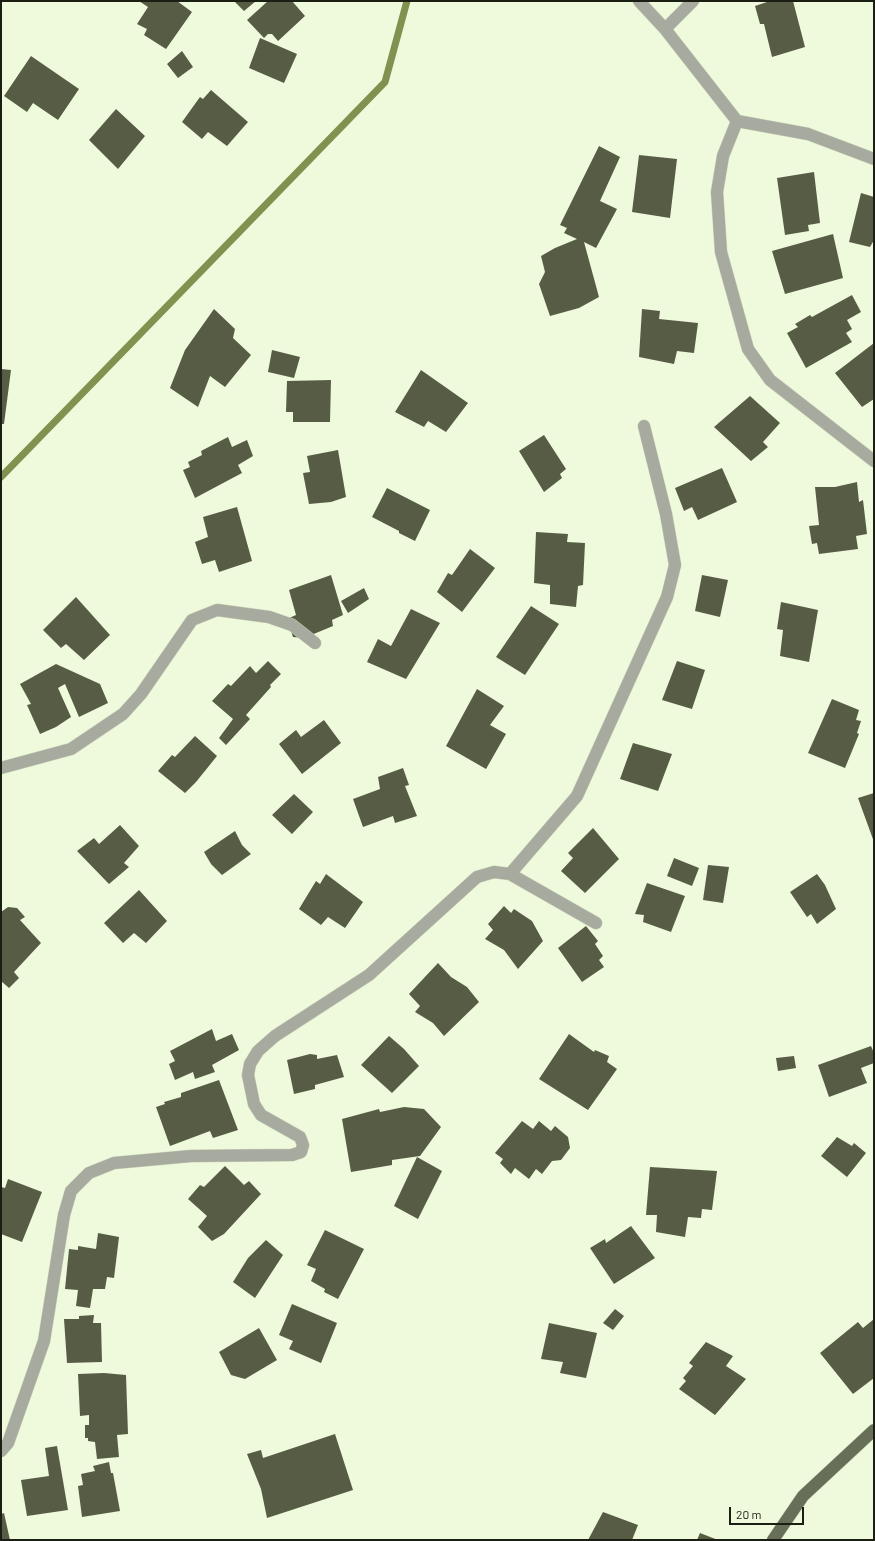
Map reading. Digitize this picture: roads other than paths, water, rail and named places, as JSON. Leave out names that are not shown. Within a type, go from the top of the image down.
[{"type":"main road","points":[[773,1540],[802,1496],[874,1430]]},
{"type":"street","points":[[638,1],[665,29],[737,121],[808,134],[874,159]]},
{"type":"street","points":[[665,29],[693,1]]},
{"type":"street","points":[[737,121],[723,156],[717,192],[721,252],[748,349],[770,380],[874,461]]},
{"type":"street","points":[[510,874],[577,796],[667,597],[675,565],[644,426]]},
{"type":"street","points":[[1,768],[70,749],[123,714],[141,694],[192,620],[217,610],[269,617],[292,625],[315,643]]},
{"type":"street","points":[[1,1451],[8,1443],[44,1341],[64,1216],[71,1191],[88,1174],[114,1163],[191,1156],[292,1155],[301,1152],[303,1145],[300,1137],[261,1115],[254,1104],[248,1076],[250,1064],[258,1051],[275,1036],[369,975],[477,877],[494,872],[510,874],[596,923]]},
{"type":"waterway","points":[[1,477],[385,82],[407,1]]}]
